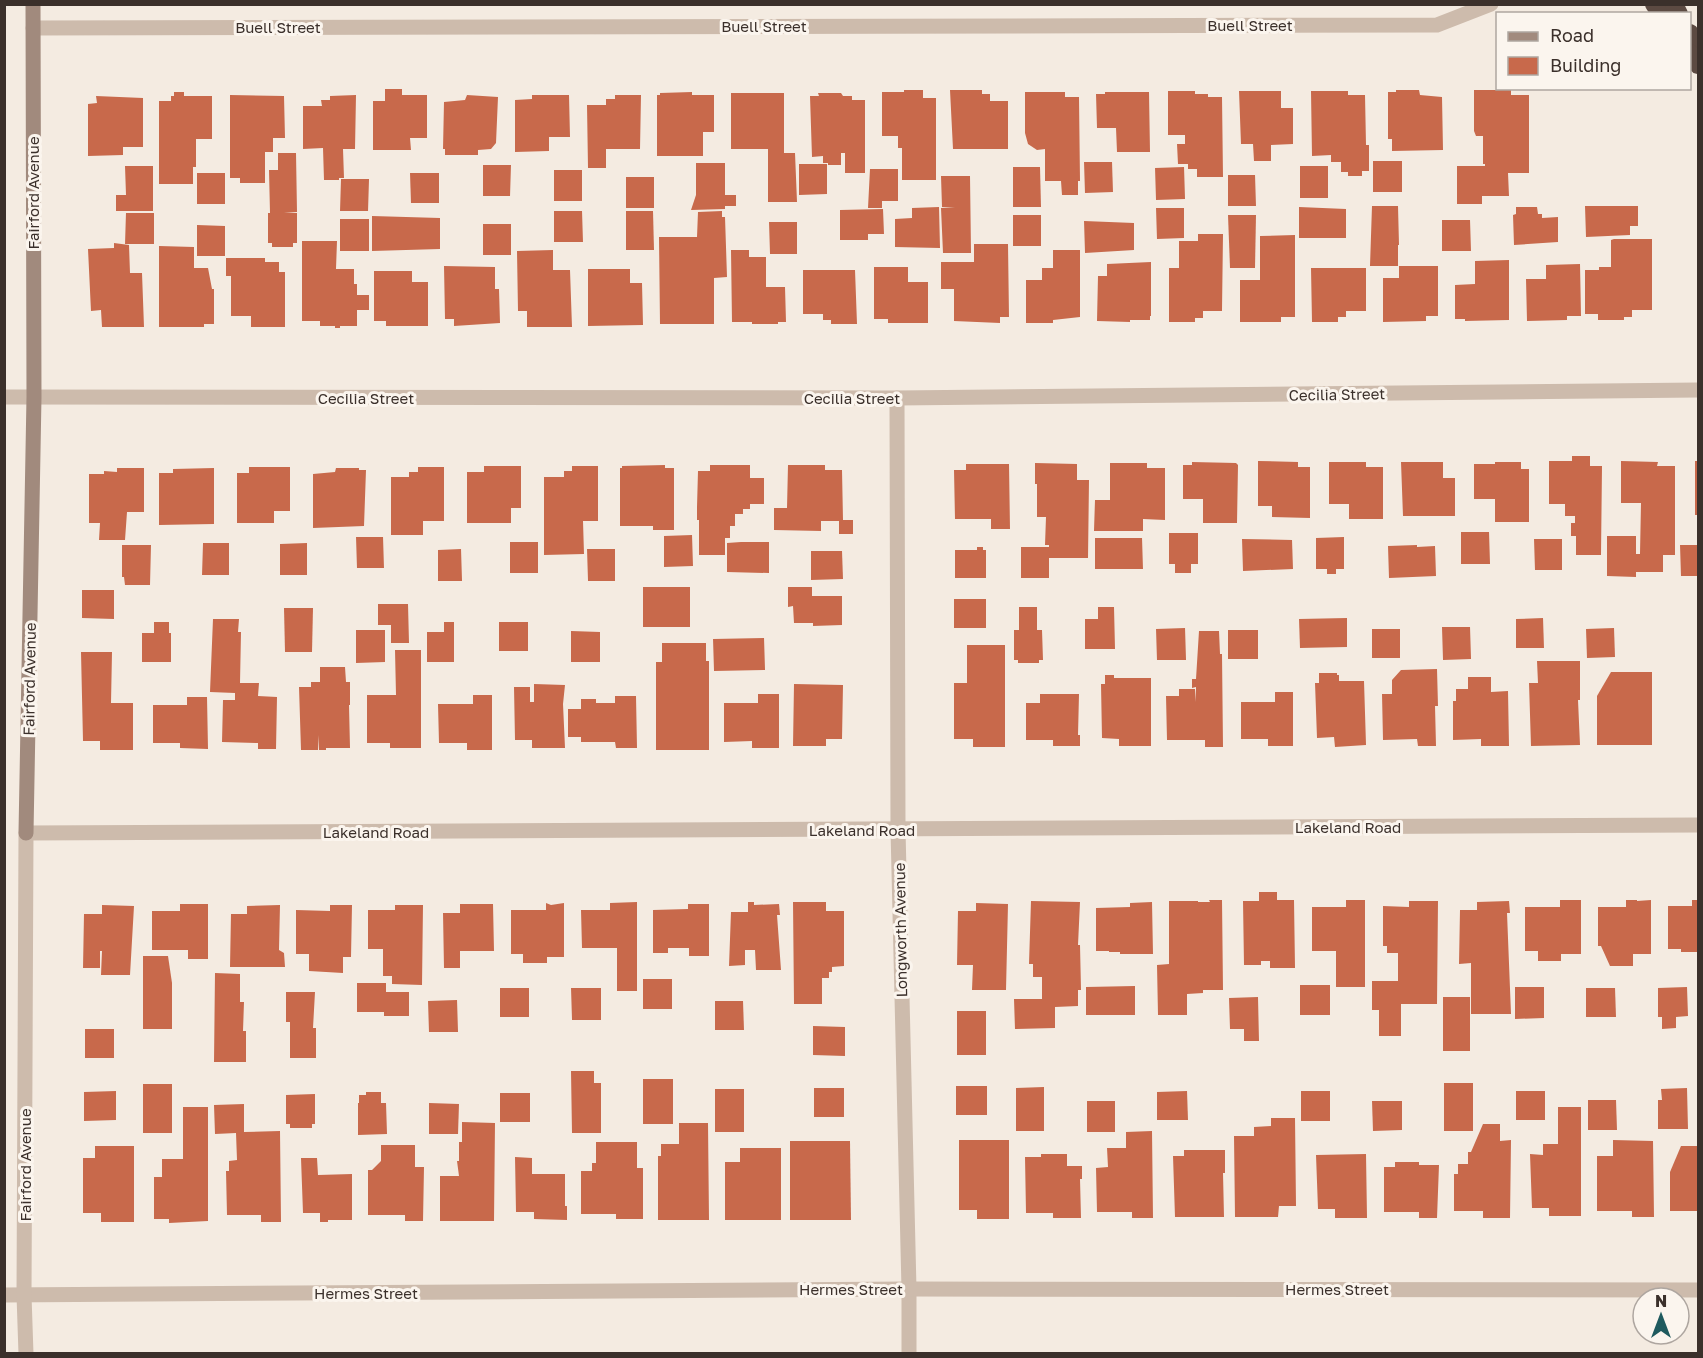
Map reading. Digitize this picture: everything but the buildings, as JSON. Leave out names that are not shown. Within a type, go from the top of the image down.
[{"type":"street","name":"Fairford Avenue","points":[[26,1353],[24,1295],[26,833],[34,397],[33,4]]},
{"type":"street","name":"Buell Street","points":[[33,28],[1437,25],[1491,4]]},
{"type":"street","name":"Cecilia Street","points":[[4,397],[897,398],[1698,390]]},
{"type":"street","name":"Longworth Avenue","points":[[897,398],[898,830],[909,1353]]},
{"type":"street","name":"Lakeland Road","points":[[26,833],[1698,825]]},
{"type":"street","name":"Hermes Street","points":[[4,1295],[909,1288],[1698,1290]]}]
